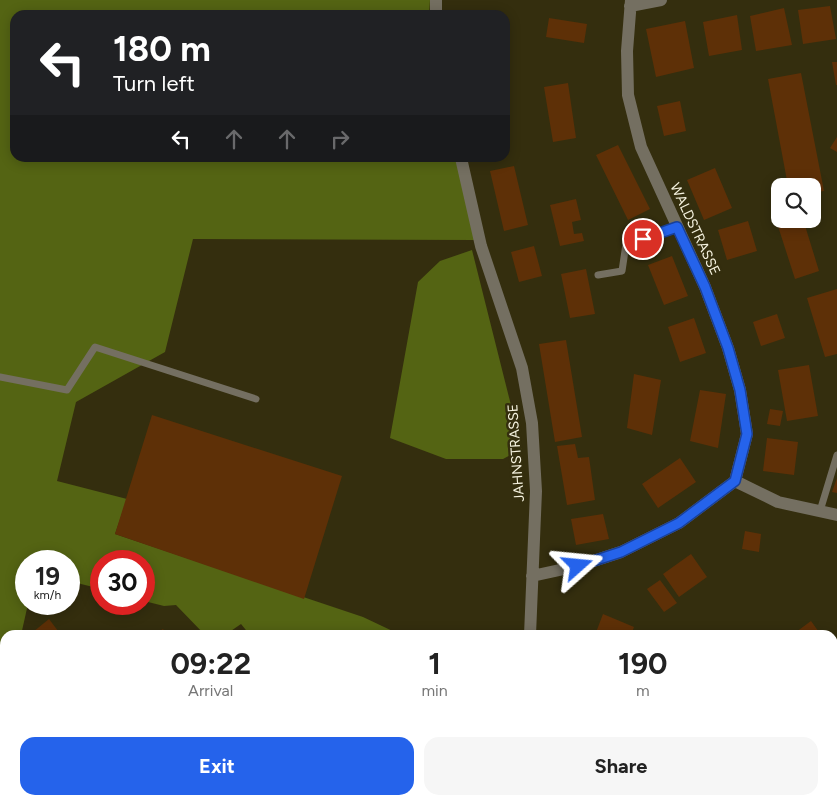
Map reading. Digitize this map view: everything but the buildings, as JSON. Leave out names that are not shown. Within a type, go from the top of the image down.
[{"type":"street","points":[[630,3],[661,0]]},
{"type":"street","name":"WALDSTRASSE","points":[[630,3],[627,51],[628,95],[640,147],[708,295],[728,348],[740,390],[747,434],[735,481]]},
{"type":"street","name":"JAHNSTRASSE","points":[[462,162],[481,246],[522,368],[532,423],[536,491],[530,630]]},
{"type":"street","points":[[532,576],[578,566],[621,552],[679,523],[735,481],[778,502],[837,515]]},
{"type":"lane","points":[[598,275],[622,271],[626,244],[677,227]]},
{"type":"lane","points":[[0,377],[67,390],[95,347],[256,399]]},
{"type":"lane","points":[[820,511],[837,455]]},
{"type":"green space","points":[[0,0],[430,0],[429,10],[10,10],[10,162],[458,162],[476,240],[193,239],[165,352],[76,402],[57,481],[127,499],[115,534],[363,617],[390,630],[246,630],[241,624],[232,630],[200,630],[176,605],[164,606],[155,604],[155,550],[90,550],[90,586],[80,584],[80,550],[15,550],[15,615],[26,615],[22,630],[0,630]]},
{"type":"green space","points":[[472,250],[522,449],[503,459],[446,459],[390,438],[418,282],[440,261]]},
{"type":"route","points":[[578,566],[621,552],[679,523],[735,481],[747,434],[740,390],[728,348],[705,287],[677,227],[643,239]]}]
